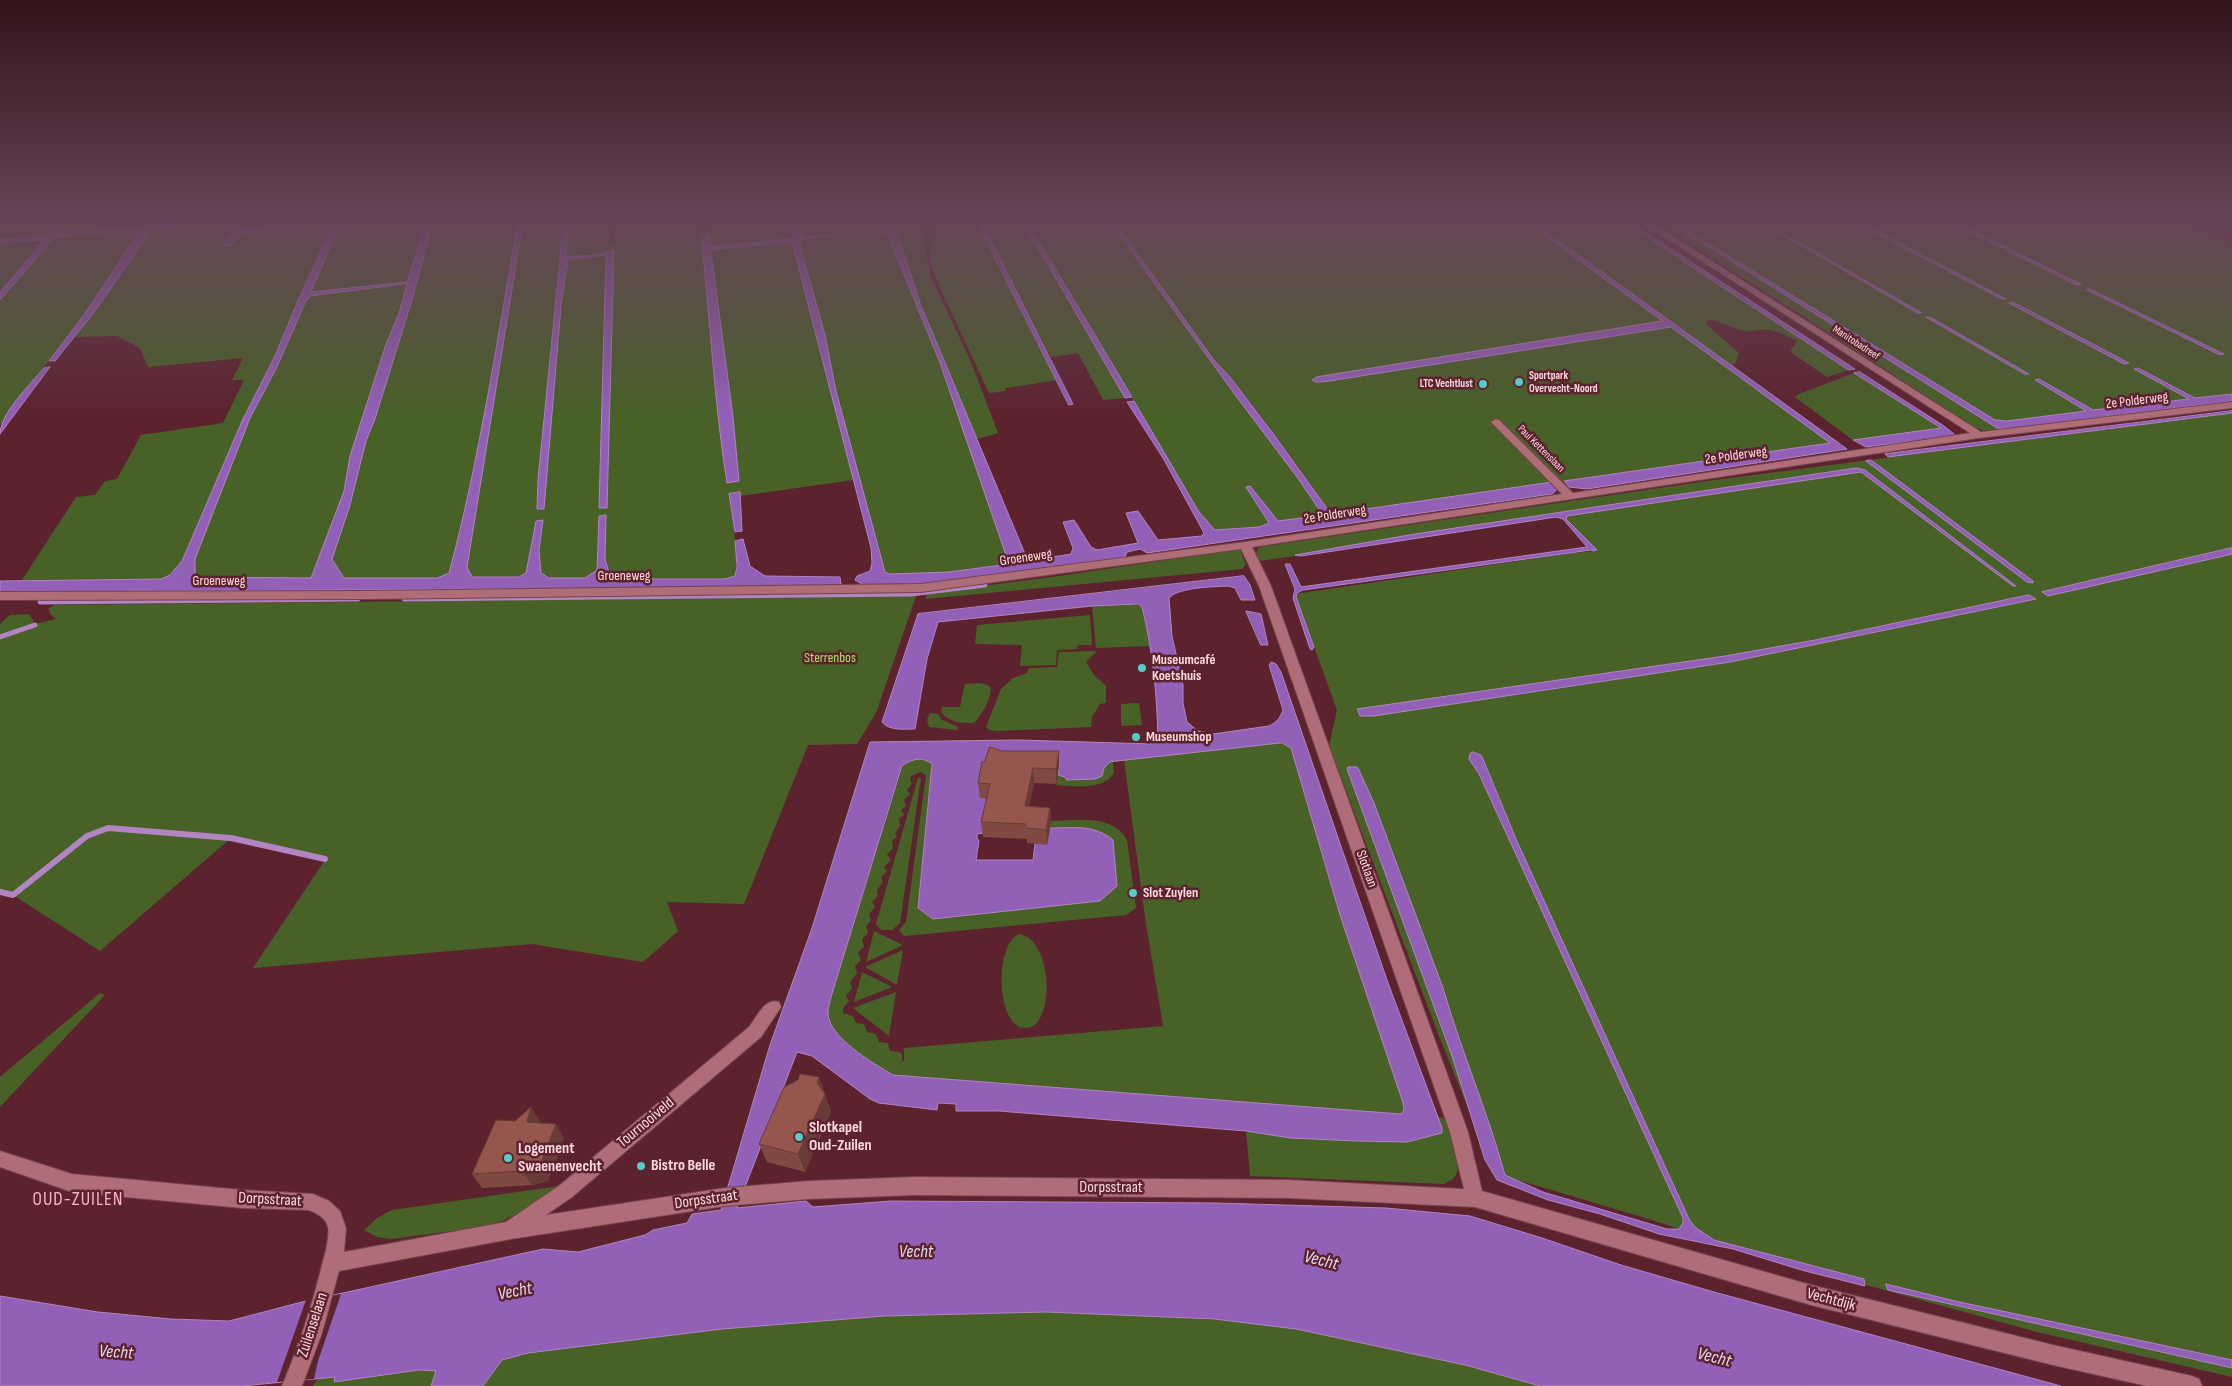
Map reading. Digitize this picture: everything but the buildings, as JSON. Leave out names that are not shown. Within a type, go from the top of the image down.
[{"type":"street","name":"Manitobadreef","points":[[1747,287],[1979,435]]},
{"type":"street","name":"2e Polderweg","points":[[1245,545],[1979,435],[2232,405]]},
{"type":"street","name":"Paul Kettenslaan","points":[[1496,422],[1569,495]]},
{"type":"street","name":"Groeneweg","points":[[0,596],[370,595],[921,588],[1245,545]]},
{"type":"street","name":"Slotlaan","points":[[1245,545],[1265,586],[1286,651],[1459,1132],[1475,1198]]},
{"type":"street","name":"Tournooiveld","points":[[511,1230],[566,1190],[755,1032],[773,1007]]},
{"type":"street","name":"Dorpsstraat","points":[[0,1159],[72,1183],[232,1198],[316,1203],[329,1211],[338,1230],[332,1262],[511,1230],[725,1197],[809,1190],[924,1186],[1289,1189],[1475,1198]]},
{"type":"street","name":"Vechtdijk","points":[[1475,1198],[1811,1295],[2053,1356],[2192,1386]]},
{"type":"street","name":"Zuilenselaan","points":[[294,1383],[332,1262]]},
{"type":"green space","points":[[12,287],[103,287],[86,312],[0,425],[0,300]]},
{"type":"green space","points":[[112,287],[304,287],[275,356],[243,419],[182,561],[170,575],[161,579],[22,580],[76,497],[95,495],[105,481],[117,479],[141,435],[223,423],[244,380],[232,380],[243,358],[148,367],[140,348],[117,336],[74,337]]},
{"type":"green space","points":[[313,287],[362,287],[311,292]]},
{"type":"green space","points":[[386,287],[407,287],[385,347],[350,456],[344,491],[311,578],[199,577],[195,574],[195,559],[250,418],[276,369],[306,301],[311,296]]},
{"type":"green space","points":[[416,287],[507,287],[487,398],[460,530],[449,573],[437,578],[344,578],[332,559],[350,505],[366,441],[375,419]]},
{"type":"green space","points":[[513,287],[557,287],[538,480],[538,509],[544,509],[564,287],[606,287],[599,508],[607,507],[612,287],[706,287],[715,391],[728,483],[739,480],[733,417],[716,287],[804,287],[853,480],[740,496],[740,492],[729,494],[736,545],[736,566],[735,576],[725,579],[618,579],[611,573],[605,558],[606,515],[599,516],[597,570],[585,578],[549,578],[541,573],[539,550],[543,521],[536,521],[526,573],[519,577],[472,577],[467,567]]},
{"type":"green space","points":[[812,287],[909,287],[940,363],[1010,563],[949,572],[890,574],[885,572],[836,391],[825,335]]},
{"type":"green space","points":[[915,287],[936,287],[971,362],[998,433],[977,439]]},
{"type":"green space","points":[[940,287],[1009,287],[1039,348],[1058,380],[1006,388],[1005,391],[989,393]]},
{"type":"green space","points":[[1015,287],[1061,287],[1125,398],[1103,400],[1078,353],[1051,357]]},
{"type":"green space","points":[[1066,287],[1157,287],[1323,515],[1278,521],[1247,487],[1269,522],[1259,527],[1215,530],[1199,512]]},
{"type":"green space","name":"Sportpark Overvecht-Noord","points":[[1160,287],[1616,287],[1723,364],[1730,365],[1622,287],[1722,287],[1849,370],[1827,377],[1792,353],[1791,350],[1797,341],[1779,332],[1764,329],[1746,332],[1708,320],[1705,323],[1739,353],[1736,363],[1732,365],[1838,442],[1331,514],[1275,434],[1213,359]]},
{"type":"green space","points":[[1757,287],[1772,287],[1997,428],[2004,429],[1984,431],[1974,427]]},
{"type":"green space","points":[[1778,287],[2232,287],[2232,394],[2007,421],[1995,420]]},
{"type":"green space","points":[[1854,373],[1942,429],[1853,440],[1795,397]]},
{"type":"green space","points":[[2232,413],[2232,1377],[2037,1332],[1794,1265],[1494,1173],[1437,1031],[1329,746],[1337,710],[1295,594],[1597,551],[1566,519],[1566,516],[1260,561],[1256,553],[1259,547],[1707,481]]},
{"type":"green space","points":[[1240,549],[1246,565],[1242,569],[925,599],[928,593]]},
{"type":"green space","name":"Sterrenbos","points":[[916,596],[876,713],[857,744],[808,745],[744,904],[667,902],[678,931],[643,962],[532,944],[253,968],[325,860],[231,838],[100,951],[13,895],[0,892],[0,624],[10,615],[29,614],[35,624],[56,619],[50,614],[49,608],[55,605]]},
{"type":"green space","points":[[1130,604],[1142,606],[1150,646],[1096,648],[1092,606]]},
{"type":"green space","points":[[1090,615],[1092,645],[1078,645],[1077,649],[1057,650],[1056,665],[1020,666],[1022,645],[975,644],[977,625]]},
{"type":"green space","points":[[1097,651],[1086,662],[1094,675],[1106,686],[1106,703],[1100,704],[1092,717],[1091,727],[998,731],[989,730],[986,727],[1001,689],[1013,678],[1027,673],[1029,668],[1057,667],[1059,652]]},
{"type":"green space","points":[[980,683],[991,688],[986,707],[974,723],[960,722],[944,716],[941,712],[942,707],[960,707],[965,684]]},
{"type":"green space","points":[[1139,703],[1142,725],[1121,726],[1121,704]]},
{"type":"green space","points":[[930,713],[938,714],[942,720],[958,727],[957,730],[929,727],[927,720]]},
{"type":"green space","points":[[1282,743],[1291,748],[1340,915],[1403,1103],[1404,1110],[1401,1114],[893,1075],[853,1049],[835,1031],[828,1013],[831,997],[903,766],[906,764],[913,760],[921,759],[932,764],[918,907],[933,919],[1090,828],[1050,828],[1051,821],[1094,820],[1113,826],[1121,832],[1127,840],[1136,908],[1126,915],[904,936],[899,930],[906,922],[926,775],[920,772],[911,776],[912,784],[907,790],[910,794],[904,800],[906,806],[901,810],[904,815],[899,819],[900,826],[895,833],[897,837],[892,841],[893,848],[887,855],[891,860],[884,867],[887,871],[881,877],[883,882],[877,890],[878,896],[872,902],[875,907],[869,914],[871,921],[866,926],[868,933],[862,939],[864,947],[858,952],[861,960],[855,966],[857,973],[850,982],[852,988],[846,996],[849,1001],[843,1008],[843,1013],[853,1016],[856,1023],[864,1024],[867,1032],[876,1034],[879,1042],[888,1043],[890,1051],[902,1054],[902,1061],[904,1061],[904,1048],[1163,1026],[1146,924],[1124,760]]},
{"type":"green space","points":[[1110,762],[1113,762],[1114,773],[1103,783],[1088,786],[1056,785],[1058,775],[1067,780],[1095,779],[1102,776],[1104,768]]},
{"type":"green space","points":[[918,778],[921,778],[900,923],[892,930],[881,930],[876,924]]},
{"type":"green space","points":[[874,931],[903,945],[866,962]]},
{"type":"green space","points":[[1019,934],[1031,939],[1039,951],[1044,966],[1046,983],[1046,1000],[1042,1014],[1035,1024],[1026,1028],[1016,1025],[1009,1015],[1004,1001],[1002,985],[1002,968],[1005,953],[1011,941]]},
{"type":"green space","points":[[903,950],[897,985],[865,967]]},
{"type":"green space","points":[[862,972],[892,987],[854,1002]]},
{"type":"green space","points":[[896,992],[889,1036],[853,1008]]},
{"type":"green space","points":[[100,993],[105,995],[0,1107],[0,1077]]},
{"type":"green space","points":[[1437,1117],[1448,1119],[1458,1166],[1454,1178],[1444,1184],[1250,1176],[1246,1131],[1290,1138],[1356,1141],[1441,1128]]},
{"type":"green space","points":[[559,1186],[526,1210],[491,1226],[391,1239],[377,1237],[364,1230],[377,1218],[392,1210]]},
{"type":"green space","points":[[1046,1312],[1234,1321],[1296,1329],[1419,1354],[1540,1386],[483,1386],[502,1360],[528,1353],[722,1329],[885,1316]]},
{"type":"green space","points":[[419,1370],[436,1371],[431,1386],[313,1386],[318,1378],[335,1377],[334,1382]]},
{"type":"water","points":[[5,287],[12,287],[0,300],[0,292]]},
{"type":"water","points":[[103,287],[112,287],[55,361],[49,361]]},
{"type":"water","points":[[304,287],[313,287],[311,292],[362,287],[386,287],[311,296],[306,301],[276,369],[250,418],[195,559],[195,574],[199,577],[311,578],[344,491],[350,456],[406,287],[416,287],[375,419],[366,441],[350,505],[332,559],[344,578],[437,578],[449,573],[479,442],[507,287],[513,287],[467,567],[472,577],[519,577],[526,573],[536,521],[543,520],[539,550],[541,573],[549,578],[585,578],[597,570],[599,516],[606,515],[605,559],[609,572],[618,579],[725,579],[735,576],[737,566],[735,541],[743,539],[750,566],[765,576],[840,577],[841,584],[837,587],[0,592],[0,581],[161,579],[170,575],[182,561],[243,419],[275,356]]},
{"type":"water","points":[[557,287],[564,287],[544,509],[537,509],[538,480]]},
{"type":"water","points":[[605,287],[613,287],[607,508],[599,508]]},
{"type":"water","points":[[706,287],[716,287],[733,417],[739,481],[727,483],[715,390]]},
{"type":"water","points":[[804,287],[812,287],[825,335],[836,391],[885,572],[890,574],[949,572],[1009,564],[940,363],[909,287],[915,287],[1028,561],[1071,554],[1073,548],[1063,522],[1074,520],[1091,547],[1097,550],[1138,543],[1126,513],[1138,511],[1158,540],[1202,536],[1204,533],[1163,458],[1127,402],[1134,401],[1199,512],[1215,530],[1259,527],[1269,523],[1246,487],[1250,486],[1278,521],[1323,515],[1157,287],[1161,287],[1213,359],[1230,377],[1275,436],[1331,514],[1552,482],[1559,488],[1552,494],[1154,552],[1147,553],[1140,549],[1127,552],[1125,557],[905,586],[867,587],[855,580],[857,576],[870,571],[872,563],[871,548]]},
{"type":"water","points":[[1010,287],[1014,287],[1073,404],[1069,405]]},
{"type":"water","points":[[1061,287],[1066,287],[1132,397],[1125,398]]},
{"type":"water","points":[[1615,287],[1622,287],[1847,449],[1587,489],[1569,487],[1564,481],[1830,443],[1671,327],[1323,382],[1312,380],[1316,377],[1662,321]]},
{"type":"water","points":[[1722,287],[1729,287],[1855,369],[1849,370]]},
{"type":"water","points":[[1772,287],[1778,287],[1995,420],[2007,421],[2086,411],[2035,380],[2039,379],[2093,410],[2189,399],[2134,369],[2138,368],[2195,398],[2232,394],[2232,401],[2004,429],[1997,428]]},
{"type":"water","points":[[1872,287],[1876,287],[1922,313],[1918,313]]},
{"type":"water","points":[[1978,287],[1983,287],[2006,299],[2002,299]]},
{"type":"water","points":[[2090,289],[2224,354],[2220,355],[2087,290]]},
{"type":"water","points":[[2013,302],[2129,363],[2124,364],[2009,303]]},
{"type":"water","points":[[1926,317],[1930,317],[2029,374],[2025,374]]},
{"type":"water","points":[[50,367],[0,434],[1,426],[17,399],[44,368]]},
{"type":"water","points":[[1860,372],[1944,426],[1954,436],[1866,447],[1853,440],[1941,428],[1854,373]]},
{"type":"water","points":[[2232,411],[2232,413],[1888,457],[1885,454]]},
{"type":"water","points":[[1871,460],[2033,581],[2033,583],[2027,582],[1866,461]]},
{"type":"water","points":[[1857,468],[1865,470],[2016,586],[2013,586],[1861,472],[1567,516],[1566,519],[1597,550],[1593,551],[1303,590],[1297,593],[1296,597],[1314,647],[1312,650],[1310,649],[1293,598],[1295,589],[1285,564],[1290,564],[1301,587],[1587,547],[1563,519],[1556,517],[1301,556],[1295,555],[1415,534]]},
{"type":"water","points":[[740,492],[742,531],[735,532],[729,494]]},
{"type":"water","points":[[2232,548],[2232,554],[2215,558],[2048,596],[2042,592]]},
{"type":"water","name":"Vecht","points":[[1244,576],[1250,585],[1255,600],[1241,600],[1235,588],[1228,586],[1188,590],[1174,594],[1169,598],[1172,636],[1183,685],[1183,703],[1187,722],[1198,731],[1213,734],[1269,726],[1278,720],[1283,710],[1269,665],[1271,662],[1276,664],[1281,672],[1387,980],[1442,1128],[1442,1133],[1407,1142],[1290,1138],[1246,1131],[999,1111],[956,1111],[956,1104],[938,1103],[937,1110],[879,1103],[870,1099],[812,1056],[797,1052],[737,1208],[806,1201],[813,1207],[891,1201],[1216,1203],[1386,1208],[1470,1216],[1621,1265],[1714,1292],[2061,1386],[1540,1386],[1465,1365],[1296,1329],[1214,1319],[1046,1312],[885,1316],[722,1329],[528,1353],[502,1360],[483,1386],[431,1386],[436,1371],[419,1370],[334,1382],[335,1377],[242,1386],[0,1386],[0,1296],[98,1312],[171,1319],[229,1321],[302,1302],[543,1249],[578,1252],[645,1235],[653,1230],[687,1223],[692,1214],[721,1210],[770,1045],[812,928],[870,742],[1019,740],[1153,744],[1158,740],[1152,657],[1142,607],[1138,604],[1092,606],[938,622],[927,659],[915,729],[897,729],[885,725],[882,722],[918,614]],"holes":[[[1282,743],[1291,748],[1340,915],[1403,1103],[1404,1110],[1401,1114],[893,1075],[853,1049],[835,1031],[828,1013],[831,997],[902,766],[913,760],[921,759],[932,764],[918,908],[933,919],[1100,901],[1117,886],[1113,840],[1099,831],[1091,829],[1050,828],[1035,844],[1033,860],[976,860],[979,841],[977,834],[984,833],[991,799],[1059,766],[1058,775],[1067,780],[1095,779],[1102,776],[1104,768],[1110,762]]]},
{"type":"water","points":[[2029,595],[2036,599],[1730,662],[1374,716],[1360,716],[1357,709],[1725,656],[1815,640]]},
{"type":"water","points":[[1246,611],[1261,614],[1268,645],[1261,645]]},
{"type":"water","points":[[1473,752],[1481,755],[1483,759],[1516,839],[1689,1219],[1695,1227],[1714,1240],[1864,1279],[1865,1286],[1805,1271],[1733,1249],[1659,1234],[1600,1214],[1548,1200],[1497,1180],[1485,1160],[1452,1056],[1347,769],[1348,767],[1357,767],[1374,803],[1443,988],[1491,1128],[1505,1175],[1543,1192],[1667,1229],[1679,1229],[1683,1223],[1683,1218],[1479,774],[1469,759],[1470,754]]},
{"type":"water","points":[[1886,1284],[1955,1301],[2232,1360],[2232,1368],[1888,1290]]},
{"type":"pier","points":[[341,1294],[318,1361],[314,1379],[277,1382],[306,1300]]},
{"type":"waterway","points":[[404,599],[911,594],[985,585]]},
{"type":"waterway","points":[[40,602],[358,599]]},
{"type":"waterway","points":[[0,637],[35,625]]},
{"type":"waterway","points":[[0,892],[13,895],[87,836],[108,828],[231,838],[325,859]]},
{"type":"place","name":"Sportpark Overvecht-Noord","points":[[1519,382]]},
{"type":"place","name":"LTC Vechtlust","points":[[1483,384]]},
{"type":"place","name":"Museumcafé Koetshuis","points":[[1142,668]]},
{"type":"place","name":"Museumshop","points":[[1136,737]]},
{"type":"place","name":"Slot Zuylen","points":[[1133,893]]},
{"type":"place","name":"Slotkapel Oud-Zuilen","points":[[799,1137]]},
{"type":"place","name":"Logement Swaenenvecht","points":[[508,1158]]},
{"type":"place","name":"Bistro Belle","points":[[641,1166]]},
{"type":"district","name":"OUD-ZUILEN","points":[[78,1200]]}]
